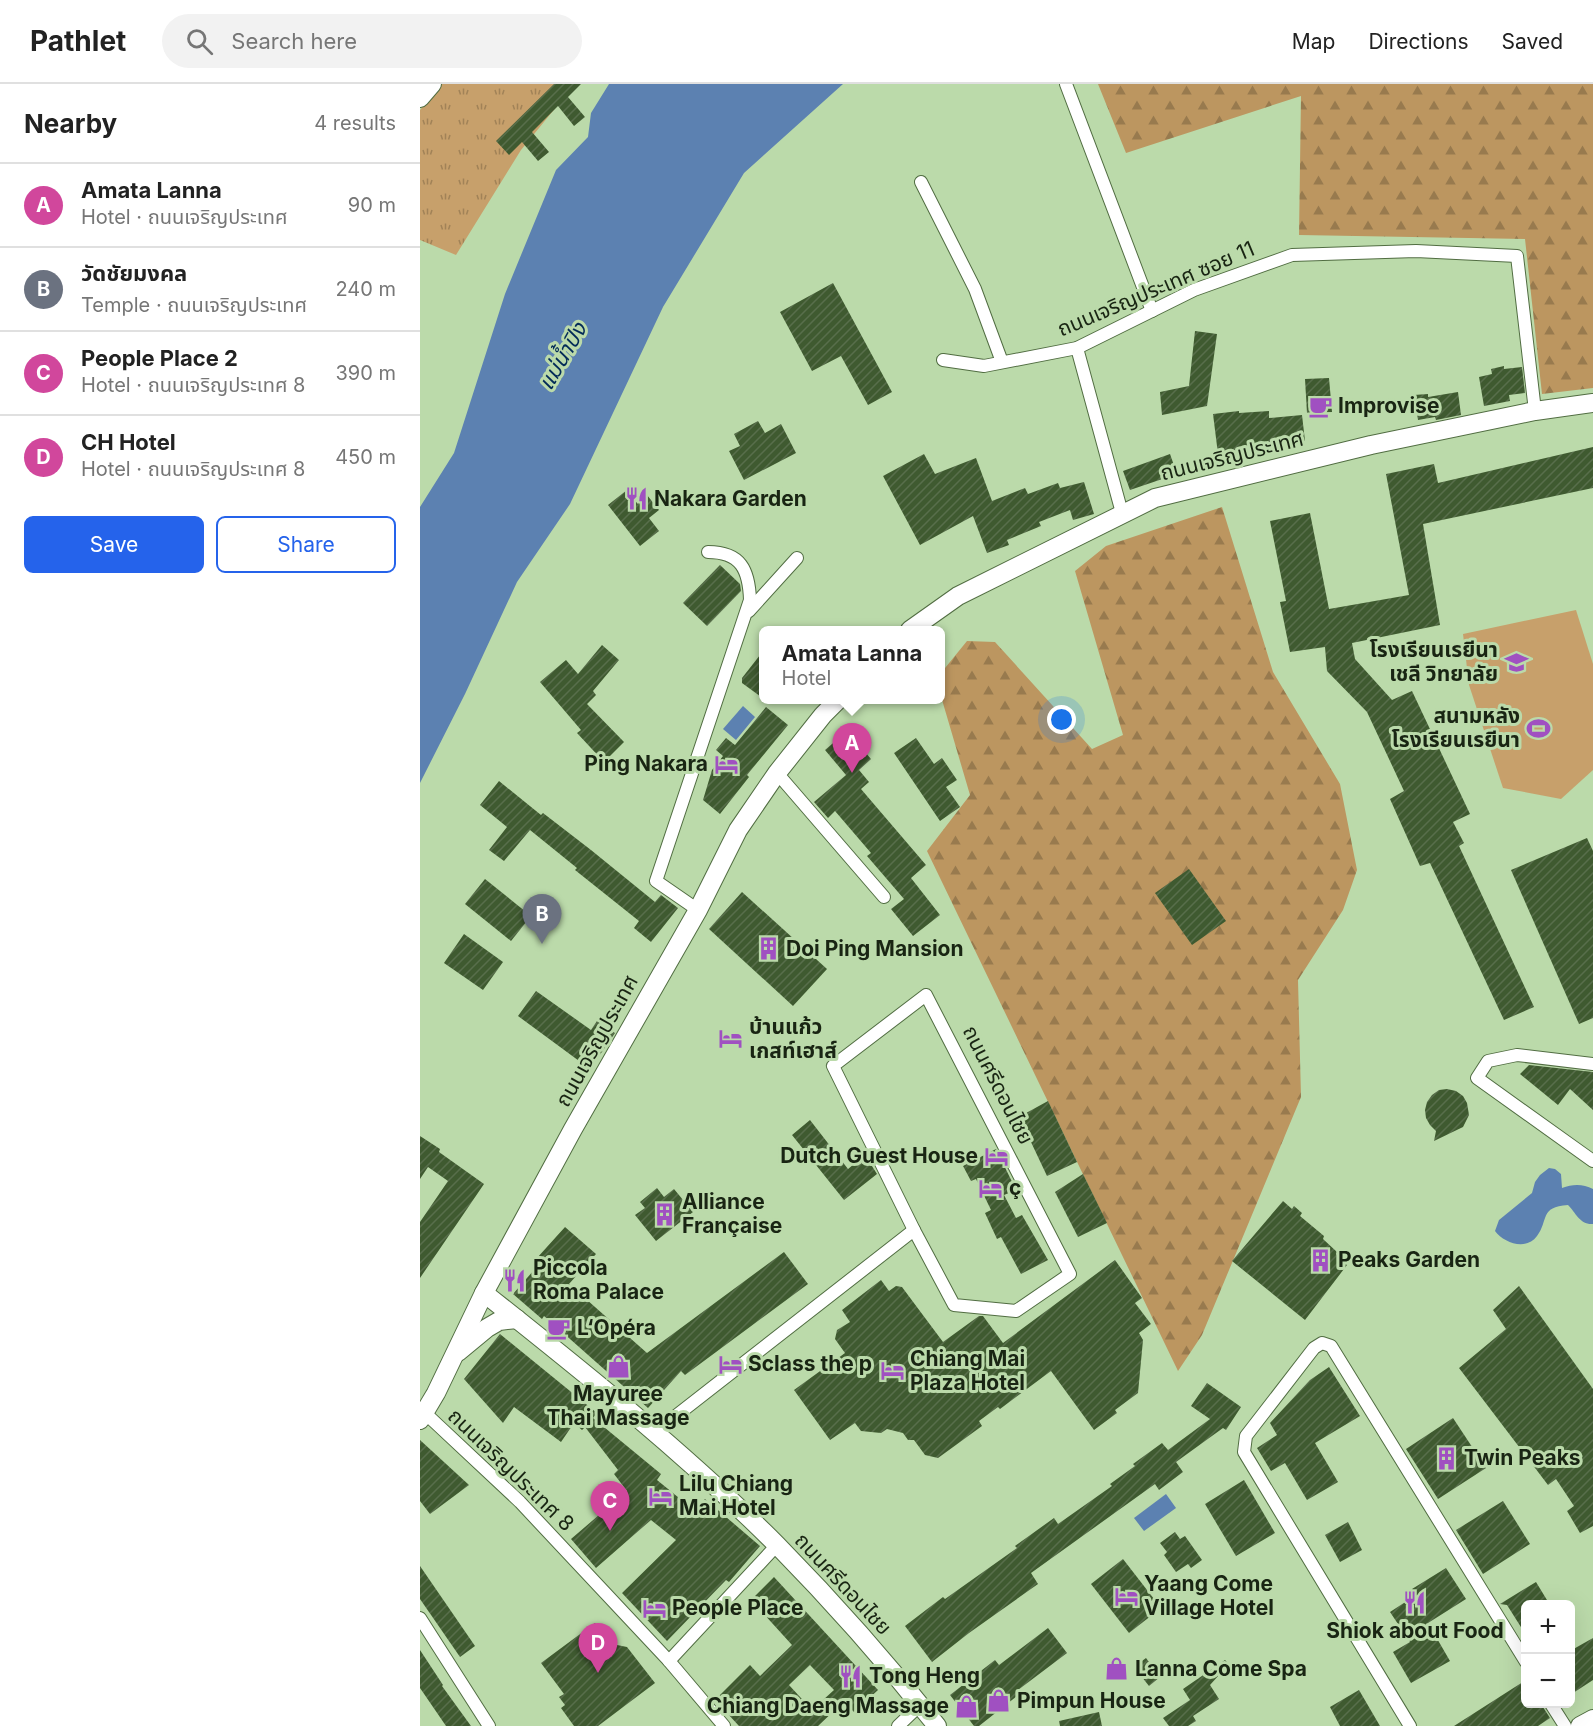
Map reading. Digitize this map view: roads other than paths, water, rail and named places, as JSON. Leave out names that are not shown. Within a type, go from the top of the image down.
[{"type":"street","points":[[420,98],[432,84]]},
{"type":"street","points":[[1066,84],[1152,311]]},
{"type":"street","points":[[921,182],[975,289],[1002,362]]},
{"type":"street","name":"ถนนเจริญประเทศ ซอย 11","points":[[943,360],[984,366],[1077,348],[1194,290],[1292,255],[1416,252],[1517,256],[1535,411]]},
{"type":"street","points":[[1077,348],[1122,513]]},
{"type":"street","name":"ถนนเจริญประเทศ","points":[[916,626],[958,596],[1155,498],[1297,462],[1535,411],[1593,403]]},
{"type":"street","points":[[698,910],[656,881],[750,600],[749,580],[739,563],[721,552],[708,552]]},
{"type":"street","points":[[746,614],[797,558]]},
{"type":"street","name":"ถนนเจริญประเทศ","points":[[423,1417],[484,1293],[573,1130],[698,910],[738,830],[777,773],[833,704]]},
{"type":"street","points":[[777,773],[884,897]]},
{"type":"street","name":"ถนนศรีดอนไชย","points":[[926,995],[1070,1274],[1016,1311],[954,1305],[914,1230],[833,1066],[926,995]]},
{"type":"street","points":[[1593,1064],[1517,1055],[1488,1061],[1477,1078],[1593,1161]]},
{"type":"street","points":[[654,1433],[914,1230]]},
{"type":"street","name":"ถนนศรีดอนไชย","points":[[484,1293],[654,1433],[777,1545],[849,1621],[937,1726]]},
{"type":"street","points":[[454,1355],[499,1321],[517,1319]]},
{"type":"street","points":[[1410,1726],[1244,1452],[1246,1436],[1314,1348],[1322,1343],[1331,1346],[1521,1654]]},
{"type":"street","name":"ถนนเจริญประเทศ 8","points":[[423,1417],[520,1502],[669,1661],[724,1726]]},
{"type":"street","points":[[669,1661],[777,1545]]},
{"type":"street","points":[[420,1618],[489,1726]]},
{"type":"street","points":[[898,1726],[920,1705]]},
{"type":"street","points":[[1554,1708],[1565,1726]]},
{"type":"street","points":[[1580,1726],[1593,1719]]},
{"type":"water","name":"แม่น้ำปิง","points":[[609,84],[843,84],[744,173],[663,307],[570,504],[517,582],[465,694],[420,783],[420,507],[454,453],[505,294],[556,170],[588,137],[591,113]]},
{"type":"water","points":[[743,706],[755,717],[736,740],[723,729]]},
{"type":"water","points":[[1549,1168],[1561,1174],[1562,1188],[1578,1185],[1593,1189],[1593,1224],[1581,1221],[1568,1205],[1559,1206],[1549,1211],[1541,1230],[1532,1241],[1521,1244],[1509,1242],[1495,1231],[1499,1220],[1532,1193],[1535,1182]]},
{"type":"water","points":[[1166,1494],[1176,1508],[1144,1531],[1134,1518]]},
{"type":"place","name":"Improvise","points":[[1320,406]]},
{"type":"place","name":"Nakara Garden","points":[[636,499]]},
{"type":"place","name":"โรงเรียนเรยีนา เชลี วิทยาลัย","points":[[1516,662]]},
{"type":"place","name":"สนามหลัง โรงเรียนเรยีนา","points":[[1538,728]]},
{"type":"place","name":"Ping Nakara","points":[[726,764]]},
{"type":"place","name":"Amata Lanna","points":[[852,773]]},
{"type":"place","name":"วัดชัยมงคล","points":[[542,944]]},
{"type":"place","name":"Doi Ping Mansion","points":[[768,949]]},
{"type":"place","name":"บ้านแก้ว เกสท์เฮาส์","points":[[731,1039]]},
{"type":"place","name":"Dutch Guest House","points":[[996,1156]]},
{"type":"place","name":"ç","points":[[991,1188]]},
{"type":"place","name":"Alliance Française","points":[[664,1214]]},
{"type":"place","name":"Peaks Garden","points":[[1320,1260]]},
{"type":"place","name":"Piccola Roma Palace","points":[[515,1280]]},
{"type":"place","name":"L‘Opéra","points":[[559,1328]]},
{"type":"place","name":"Sclass the p","points":[[730,1364]]},
{"type":"place","name":"Mayuree Thai Massage","points":[[618,1366]]},
{"type":"place","name":"Chiang Mai Plaza Hotel","points":[[892,1371]]},
{"type":"place","name":"Twin Peaks","points":[[1446,1458]]},
{"type":"place","name":"Lilu Chiang Mai Hotel","points":[[661,1496]]},
{"type":"place","name":"People Place 2","points":[[610,1531]]},
{"type":"place","name":"Yaang Come Village Hotel","points":[[1126,1596]]},
{"type":"place","name":"Shiok about Food","points":[[1415,1603]]},
{"type":"place","name":"People Place","points":[[654,1608]]},
{"type":"place","name":"Lanna Come Spa","points":[[1117,1669]]},
{"type":"place","name":"CH Hotel","points":[[598,1673]]},
{"type":"place","name":"Tong Heng","points":[[851,1676]]},
{"type":"place","name":"Pimpun House","points":[[999,1701]]},
{"type":"place","name":"Chiang Daeng Massage","points":[[967,1706]]}]
